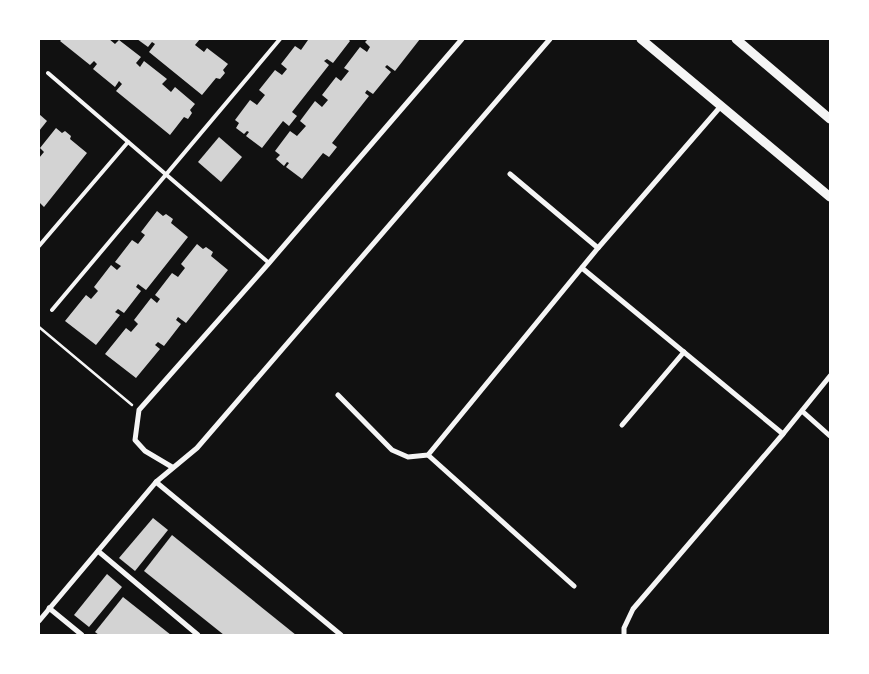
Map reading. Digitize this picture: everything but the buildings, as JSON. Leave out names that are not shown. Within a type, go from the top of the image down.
[{"type":"street","points":[[172,467],[145,451],[135,440],[138,410],[269,263],[462,39]]},
{"type":"street","points":[[39,620],[156,482],[197,448],[550,39]]},
{"type":"street","points":[[642,39],[830,197]]},
{"type":"street","points":[[736,39],[830,119]]},
{"type":"street","points":[[338,396],[392,450],[408,457],[428,455],[598,248],[721,106]]},
{"type":"street","points":[[510,174],[598,248]]},
{"type":"street","points":[[582,268],[783,434]]},
{"type":"street","points":[[622,425],[684,352]]},
{"type":"street","points":[[624,635],[624,628],[634,609],[830,376]]},
{"type":"street","points":[[802,411],[830,436]]},
{"type":"street","points":[[428,455],[574,586]]},
{"type":"street","points":[[156,482],[341,635]]},
{"type":"street","points":[[98,551],[198,635]]},
{"type":"street","points":[[49,608],[82,635]]},
{"type":"lane","points":[[52,310],[280,39]]},
{"type":"lane","points":[[48,73],[269,263]]},
{"type":"lane","points":[[39,246],[128,142]]},
{"type":"path","points":[[39,327],[138,410]]}]
